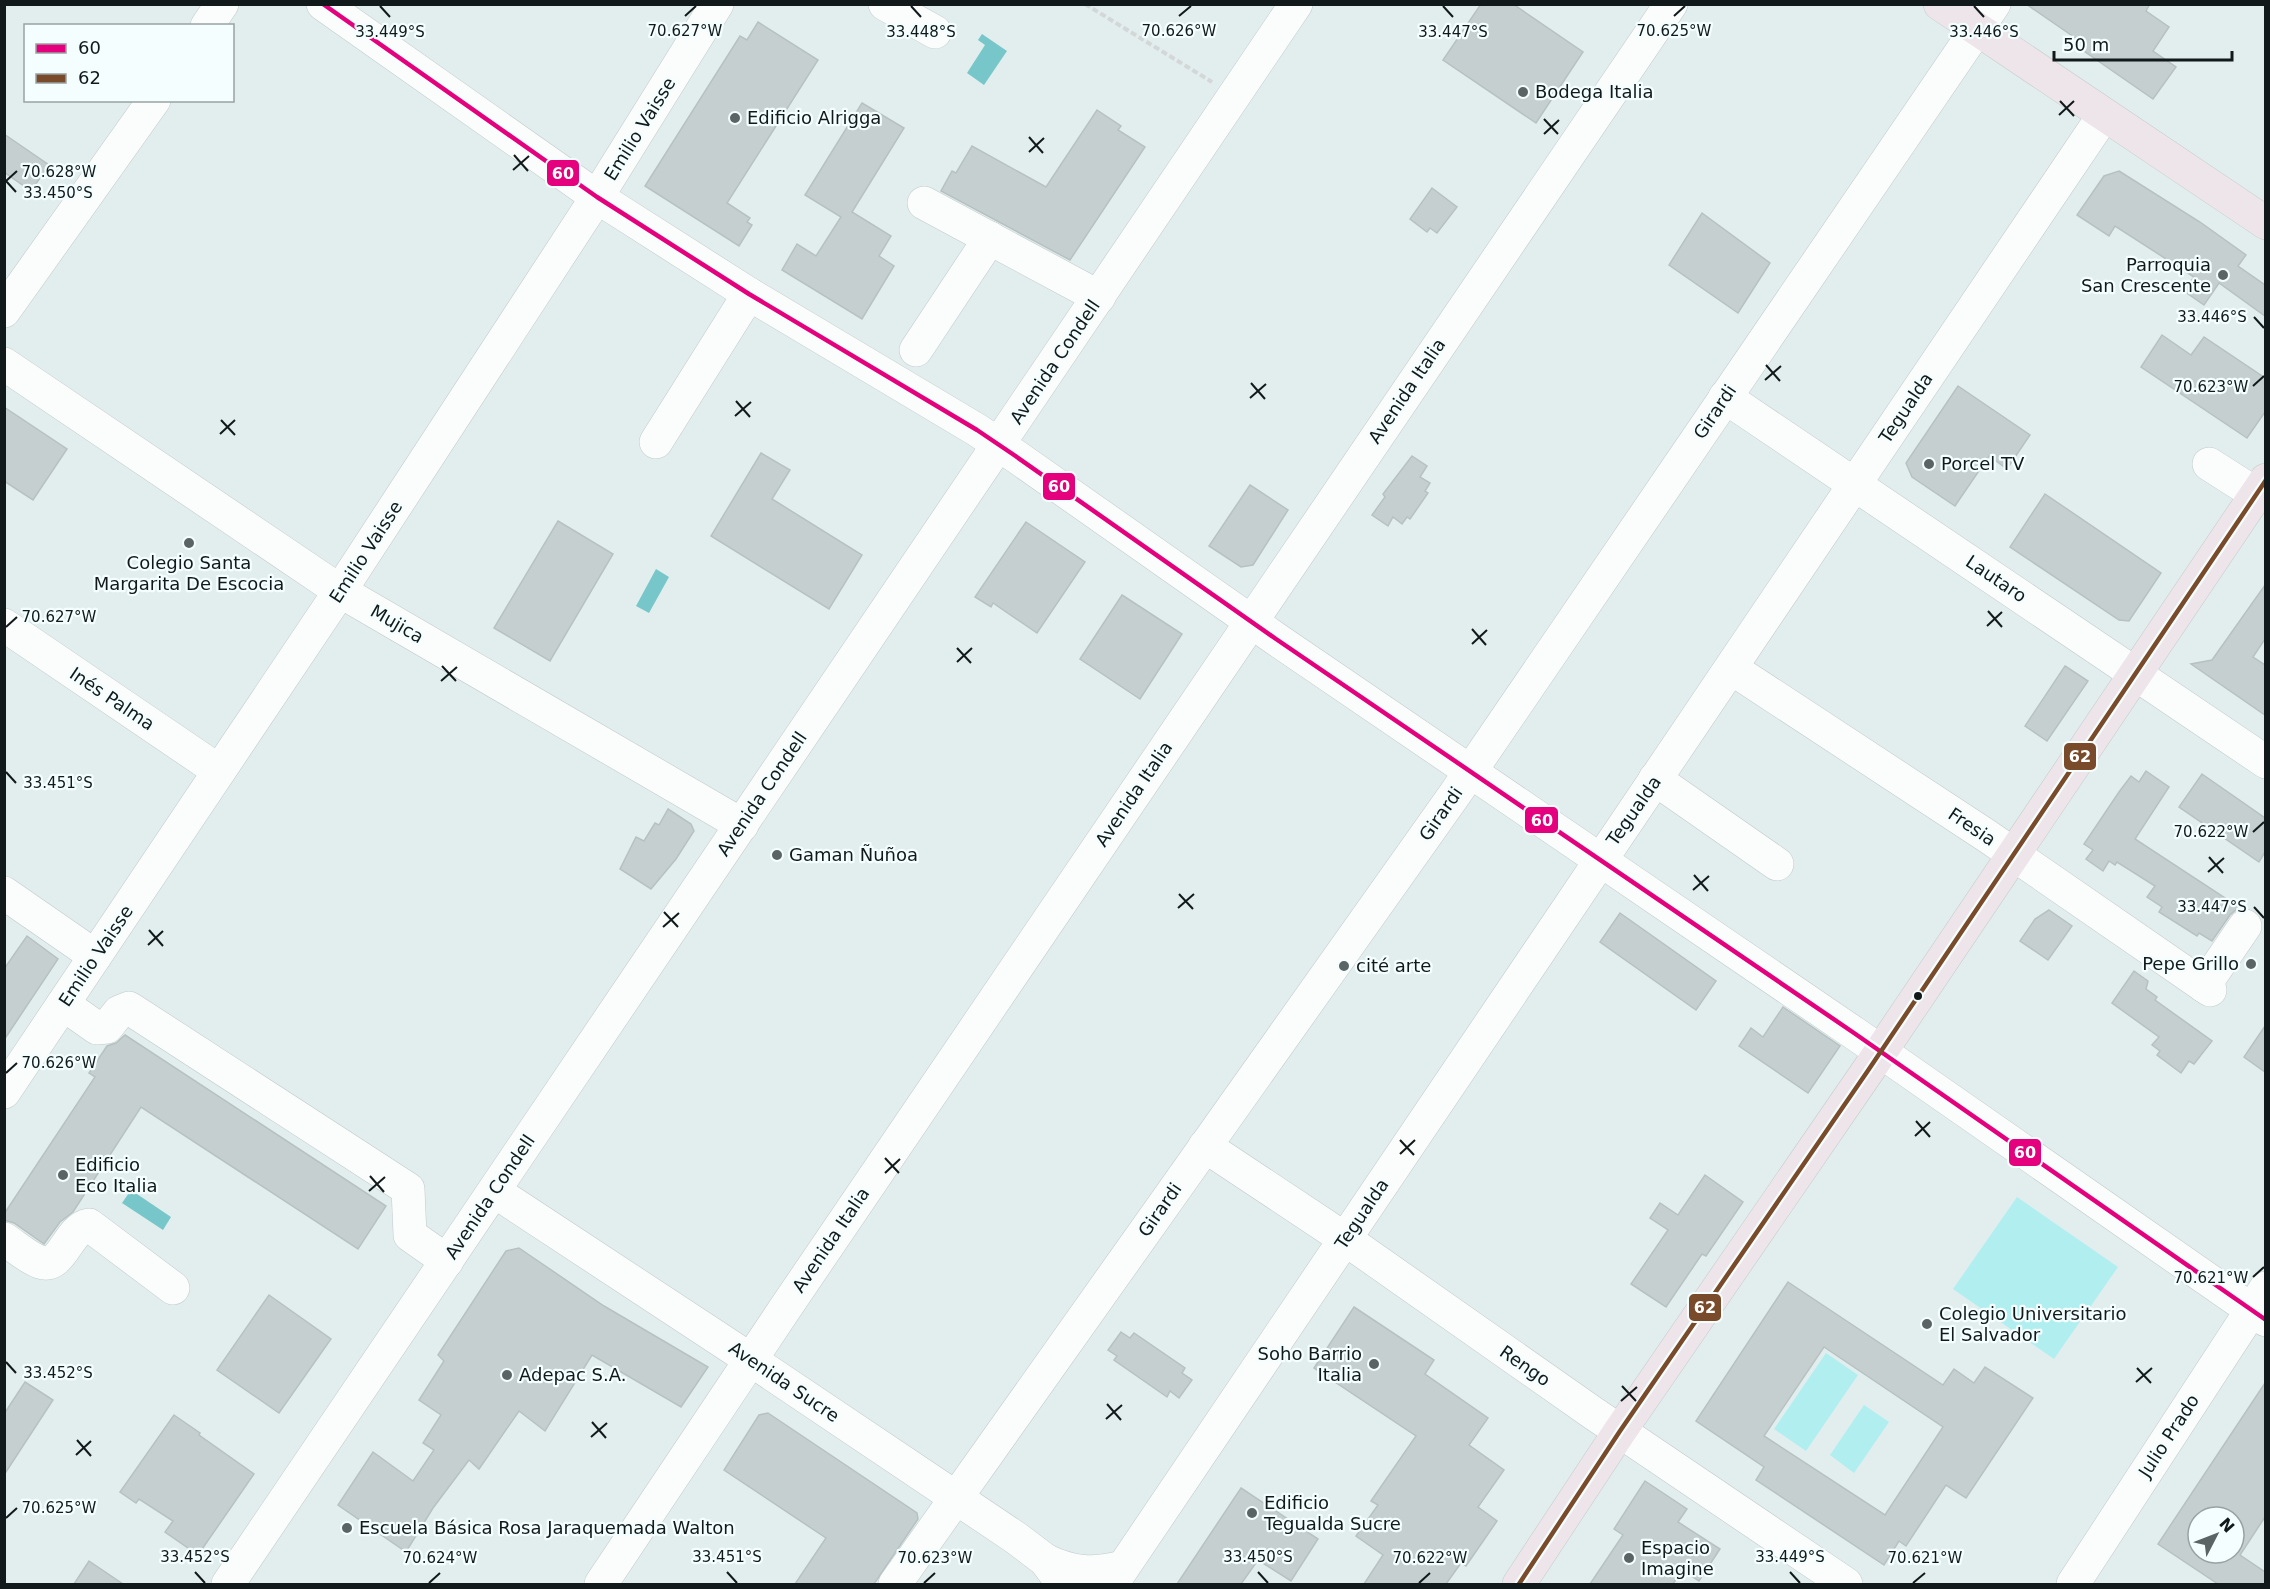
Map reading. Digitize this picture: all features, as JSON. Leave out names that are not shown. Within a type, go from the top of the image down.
[{"type":"main road","points":[[1940,4],[1985,17],[2104,115],[2265,223]]},
{"type":"main road","points":[[1519,1584],[1620,1431],[1881,1052],[2261,487]]},
{"type":"street","points":[[208,24],[222,4]]},
{"type":"street","points":[[323,4],[597,197],[749,294],[999,445],[1251,621],[1881,1052],[2260,1306]]},
{"type":"street","name":"Emilio Vaisse","points":[[4,1092],[340,591],[597,197],[717,4]]},
{"type":"street","points":[[885,4],[935,32]]},
{"type":"street","name":"Avenida Condell","points":[[228,1584],[1296,4]]},
{"type":"street","name":"Avenida Italia","points":[[601,1584],[1671,4]]},
{"type":"street","name":"Girardi","points":[[895,1584],[1471,771],[1985,17]]},
{"type":"street","points":[[4,311],[153,102]]},
{"type":"street","name":"Tegualda","points":[[1054,1572],[1063,1569],[1118,1576],[2104,115]]},
{"type":"street","points":[[924,204],[1099,297]]},
{"type":"street","points":[[916,350],[990,238]]},
{"type":"street","points":[[656,442],[749,294]]},
{"type":"street","name":"Mujica","points":[[4,364],[340,591],[741,825]]},
{"type":"street","name":"Lautaro","points":[[1725,397],[2265,762]]},
{"type":"street","points":[[2209,464],[2261,487]]},
{"type":"street","name":"Inés Palma","points":[[4,626],[219,771]]},
{"type":"street","name":"Fresia","points":[[1731,668],[2014,855],[2207,988],[2245,926]]},
{"type":"street","points":[[1655,779],[1777,864]]},
{"type":"street","points":[[4,893],[95,956]]},
{"type":"street","points":[[63,1004],[97,1028],[107,1027],[119,1012],[129,1008],[408,1189],[410,1235],[447,1261]]},
{"type":"street","name":"Rengo","points":[[1205,1146],[1345,1239],[1620,1431],[1846,1584]]},
{"type":"street","name":"Avenida Sucre","points":[[494,1191],[957,1498],[1054,1572]]},
{"type":"street","points":[[4,1239],[41,1263],[52,1262],[62,1254],[76,1230],[89,1225],[173,1288]]},
{"type":"street","name":"Julio Prado","points":[[2073,1584],[2260,1306]]},
{"type":"path","points":[[1085,4],[1203,77]]},
{"type":"shaded area","points":[[982,34],[1007,51],[984,85],[967,73],[985,45],[978,40]]},
{"type":"shaded area","points":[[656,569],[669,577],[649,613],[636,606]]},
{"type":"shaded area","points":[[131,1190],[171,1217],[163,1230],[122,1203]]},
{"type":"shaded area","points":[[2017,1197],[2118,1267],[2054,1359],[1953,1289]]},
{"type":"shaded area","points":[[1826,1353],[1858,1375],[1806,1451],[1774,1429]]},
{"type":"shaded area","points":[[1864,1405],[1889,1422],[1854,1473],[1830,1455]]},
{"type":"building","name":"Bodega Italia","points":[[1481,4],[1513,4],[1583,52],[1536,123],[1443,60]]},
{"type":"building","points":[[2026,4],[2150,4],[2146,11],[2169,27],[2153,51],[2176,67],[2153,99],[2081,49],[2084,44]]},
{"type":"building","name":"Edificio Alrigga","points":[[758,22],[818,60],[727,203],[750,218],[747,222],[752,225],[739,246],[645,186],[740,36],[747,40]]},
{"type":"building","points":[[862,103],[904,128],[852,212],[891,236],[879,256],[894,266],[862,319],[782,270],[797,244],[816,256],[841,217],[805,195]]},
{"type":"building","points":[[1097,110],[1121,126],[1118,130],[1145,147],[1070,260],[941,191],[952,171],[956,173],[972,146],[1046,187]]},
{"type":"building","points":[[4,134],[49,165],[31,191],[4,172]]},
{"type":"building","points":[[2119,171],[2200,222],[2246,255],[2238,266],[2265,285],[2265,316],[2219,283],[2204,305],[2184,291],[2194,277],[2115,226],[2109,236],[2077,215],[2104,176]]},
{"type":"building","points":[[1432,188],[1457,207],[1437,233],[1430,228],[1427,232],[1410,219]]},
{"type":"building","points":[[1702,213],[1770,263],[1738,313],[1669,265]]},
{"type":"building","points":[[2162,335],[2191,355],[2204,337],[2265,378],[2265,412],[2247,438],[2141,367]]},
{"type":"building","points":[[1958,386],[2030,435],[2007,469],[1989,456],[1955,506],[1912,477],[1906,463]]},
{"type":"building","points":[[4,407],[67,449],[33,500],[4,481]]},
{"type":"building","points":[[761,453],[790,470],[772,499],[862,555],[829,609],[711,536]]},
{"type":"building","points":[[1412,456],[1427,466],[1420,477],[1430,483],[1425,491],[1428,493],[1410,519],[1407,517],[1402,524],[1393,517],[1388,526],[1372,515],[1385,497],[1383,494]]},
{"type":"building","points":[[1250,485],[1288,510],[1253,565],[1241,567],[1209,546]]},
{"type":"building","points":[[2045,494],[2161,573],[2129,621],[2119,620],[2010,547]]},
{"type":"building","points":[[558,521],[613,554],[550,661],[494,628]]},
{"type":"building","points":[[1026,522],[1085,562],[1037,633],[993,603],[991,607],[975,597]]},
{"type":"building","points":[[2265,585],[2265,639],[2253,657],[2265,665],[2265,715],[2191,664],[2212,660]]},
{"type":"building","points":[[1122,595],[1182,634],[1140,699],[1080,659]]},
{"type":"building","points":[[2065,666],[2088,681],[2047,741],[2025,726]]},
{"type":"building","points":[[2146,771],[2169,787],[2135,839],[2239,907],[2230,915],[2212,941],[2199,933],[2197,936],[2159,912],[2162,907],[2147,897],[2155,886],[2117,862],[2115,865],[2109,861],[2103,871],[2086,859],[2093,850],[2084,844],[2119,792],[2131,776],[2139,782]]},
{"type":"building","points":[[2202,774],[2265,818],[2265,852],[2259,862],[2179,807]]},
{"type":"building","points":[[668,809],[691,824],[694,831],[676,859],[651,889],[620,869],[636,837],[644,841],[655,823],[659,825]]},
{"type":"building","points":[[2049,910],[2072,926],[2048,960],[2020,941],[2035,919]]},
{"type":"building","points":[[1620,913],[1716,981],[1696,1010],[1600,942]]},
{"type":"building","points":[[27,936],[58,959],[4,1040],[4,969]]},
{"type":"building","points":[[2134,971],[2148,981],[2146,989],[2157,997],[2155,1000],[2212,1041],[2194,1064],[2189,1061],[2181,1073],[2157,1055],[2160,1051],[2152,1045],[2159,1037],[2112,1003]]},
{"type":"building","points":[[1783,1007],[1840,1046],[1808,1093],[1739,1046],[1751,1028],[1763,1037]]},
{"type":"building","points":[[2265,1026],[2265,1072],[2244,1057]]},
{"type":"building","points":[[125,1035],[386,1206],[358,1249],[141,1107],[73,1212],[60,1222],[44,1244],[14,1223],[4,1220],[4,1214],[95,1077],[89,1073],[107,1046],[116,1043]]},
{"type":"building","points":[[1705,1175],[1743,1202],[1706,1256],[1702,1254],[1666,1307],[1631,1284],[1668,1230],[1650,1218],[1660,1203],[1678,1215]]},
{"type":"building","points":[[519,1248],[604,1306],[708,1367],[681,1407],[592,1355],[545,1431],[519,1411],[479,1469],[469,1460],[433,1508],[406,1552],[338,1505],[373,1452],[413,1481],[434,1450],[423,1443],[441,1415],[419,1400],[444,1361],[438,1355],[506,1251]]},
{"type":"building","points":[[1788,1282],[1943,1385],[1954,1369],[1974,1383],[1985,1367],[2033,1398],[1966,1498],[1946,1485],[1906,1546],[1899,1541],[1884,1565],[1756,1480],[1764,1467],[1696,1421]],"holes":[[[1824,1347],[1943,1427],[1885,1515],[1764,1436]]]},
{"type":"building","points":[[269,1295],[331,1339],[279,1413],[217,1370]]},
{"type":"building","points":[[1354,1307],[1434,1360],[1425,1374],[1488,1418],[1469,1445],[1504,1470],[1478,1507],[1497,1521],[1466,1566],[1461,1563],[1446,1584],[1364,1584],[1383,1555],[1356,1536],[1378,1505],[1371,1501],[1416,1436],[1314,1368]]},
{"type":"building","points":[[1121,1332],[1130,1338],[1134,1333],[1185,1368],[1182,1373],[1192,1380],[1179,1398],[1170,1391],[1167,1397],[1114,1360],[1117,1356],[1108,1350]]},
{"type":"building","points":[[25,1382],[53,1400],[4,1475],[4,1414]]},
{"type":"building","points":[[2265,1383],[2265,1517],[2246,1546],[2246,1505],[2186,1505],[2186,1563],[2158,1544]]},
{"type":"building","points":[[768,1413],[917,1513],[918,1519],[874,1584],[795,1584],[826,1538],[724,1470],[759,1415]]},
{"type":"building","points":[[174,1415],[254,1474],[198,1555],[165,1532],[173,1521],[139,1499],[136,1503],[120,1492]]},
{"type":"building","points":[[1645,1481],[1687,1509],[1678,1522],[1720,1549],[1699,1581],[1682,1570],[1673,1584],[1590,1584],[1623,1535],[1614,1529]]},
{"type":"building","name":"Edificio Tegualda Sucre","points":[[1241,1488],[1318,1539],[1291,1581],[1258,1560],[1241,1584],[1177,1584]]},
{"type":"building","points":[[2246,1559],[2265,1572],[2265,1584],[2218,1584],[2190,1565],[2246,1565]]},
{"type":"building","points":[[89,1561],[123,1584],[74,1584]]},
{"type":"transit line","name":"60","points":[[323,4],[597,197],[749,294],[977,430],[1014,455],[1276,639],[1854,1033],[2266,1320]]},
{"type":"transit line","name":"62","points":[[1519,1584],[1620,1431],[1867,1072],[2266,480]]},
{"type":"place","name":"Bodega Italia","points":[[1523,92]]},
{"type":"place","name":"Edificio Alrigga","points":[[735,118]]},
{"type":"place","name":"Parroquia San Crescente","points":[[2223,275]]},
{"type":"place","name":"Porcel TV","points":[[1929,464]]},
{"type":"place","name":"Colegio Santa Margarita De Escocia","points":[[189,543]]},
{"type":"place","name":"Gaman Ñuñoa","points":[[777,855]]},
{"type":"place","name":"Pepe Grillo","points":[[2251,964]]},
{"type":"place","name":"cité arte","points":[[1344,966]]},
{"type":"place","name":"Edificio Eco Italia","points":[[63,1175]]},
{"type":"place","name":"Colegio Universitario El Salvador","points":[[1927,1324]]},
{"type":"place","name":"Soho Barrio Italia","points":[[1374,1364]]},
{"type":"place","name":"Adepac S.A.","points":[[507,1375]]},
{"type":"place","name":"Edificio Tegualda Sucre","points":[[1252,1513]]},
{"type":"place","name":"Escuela Básica Rosa Jaraquemada Walton","points":[[347,1528]]},
{"type":"place","name":"Espacio Imagine","points":[[1629,1558]]}]
